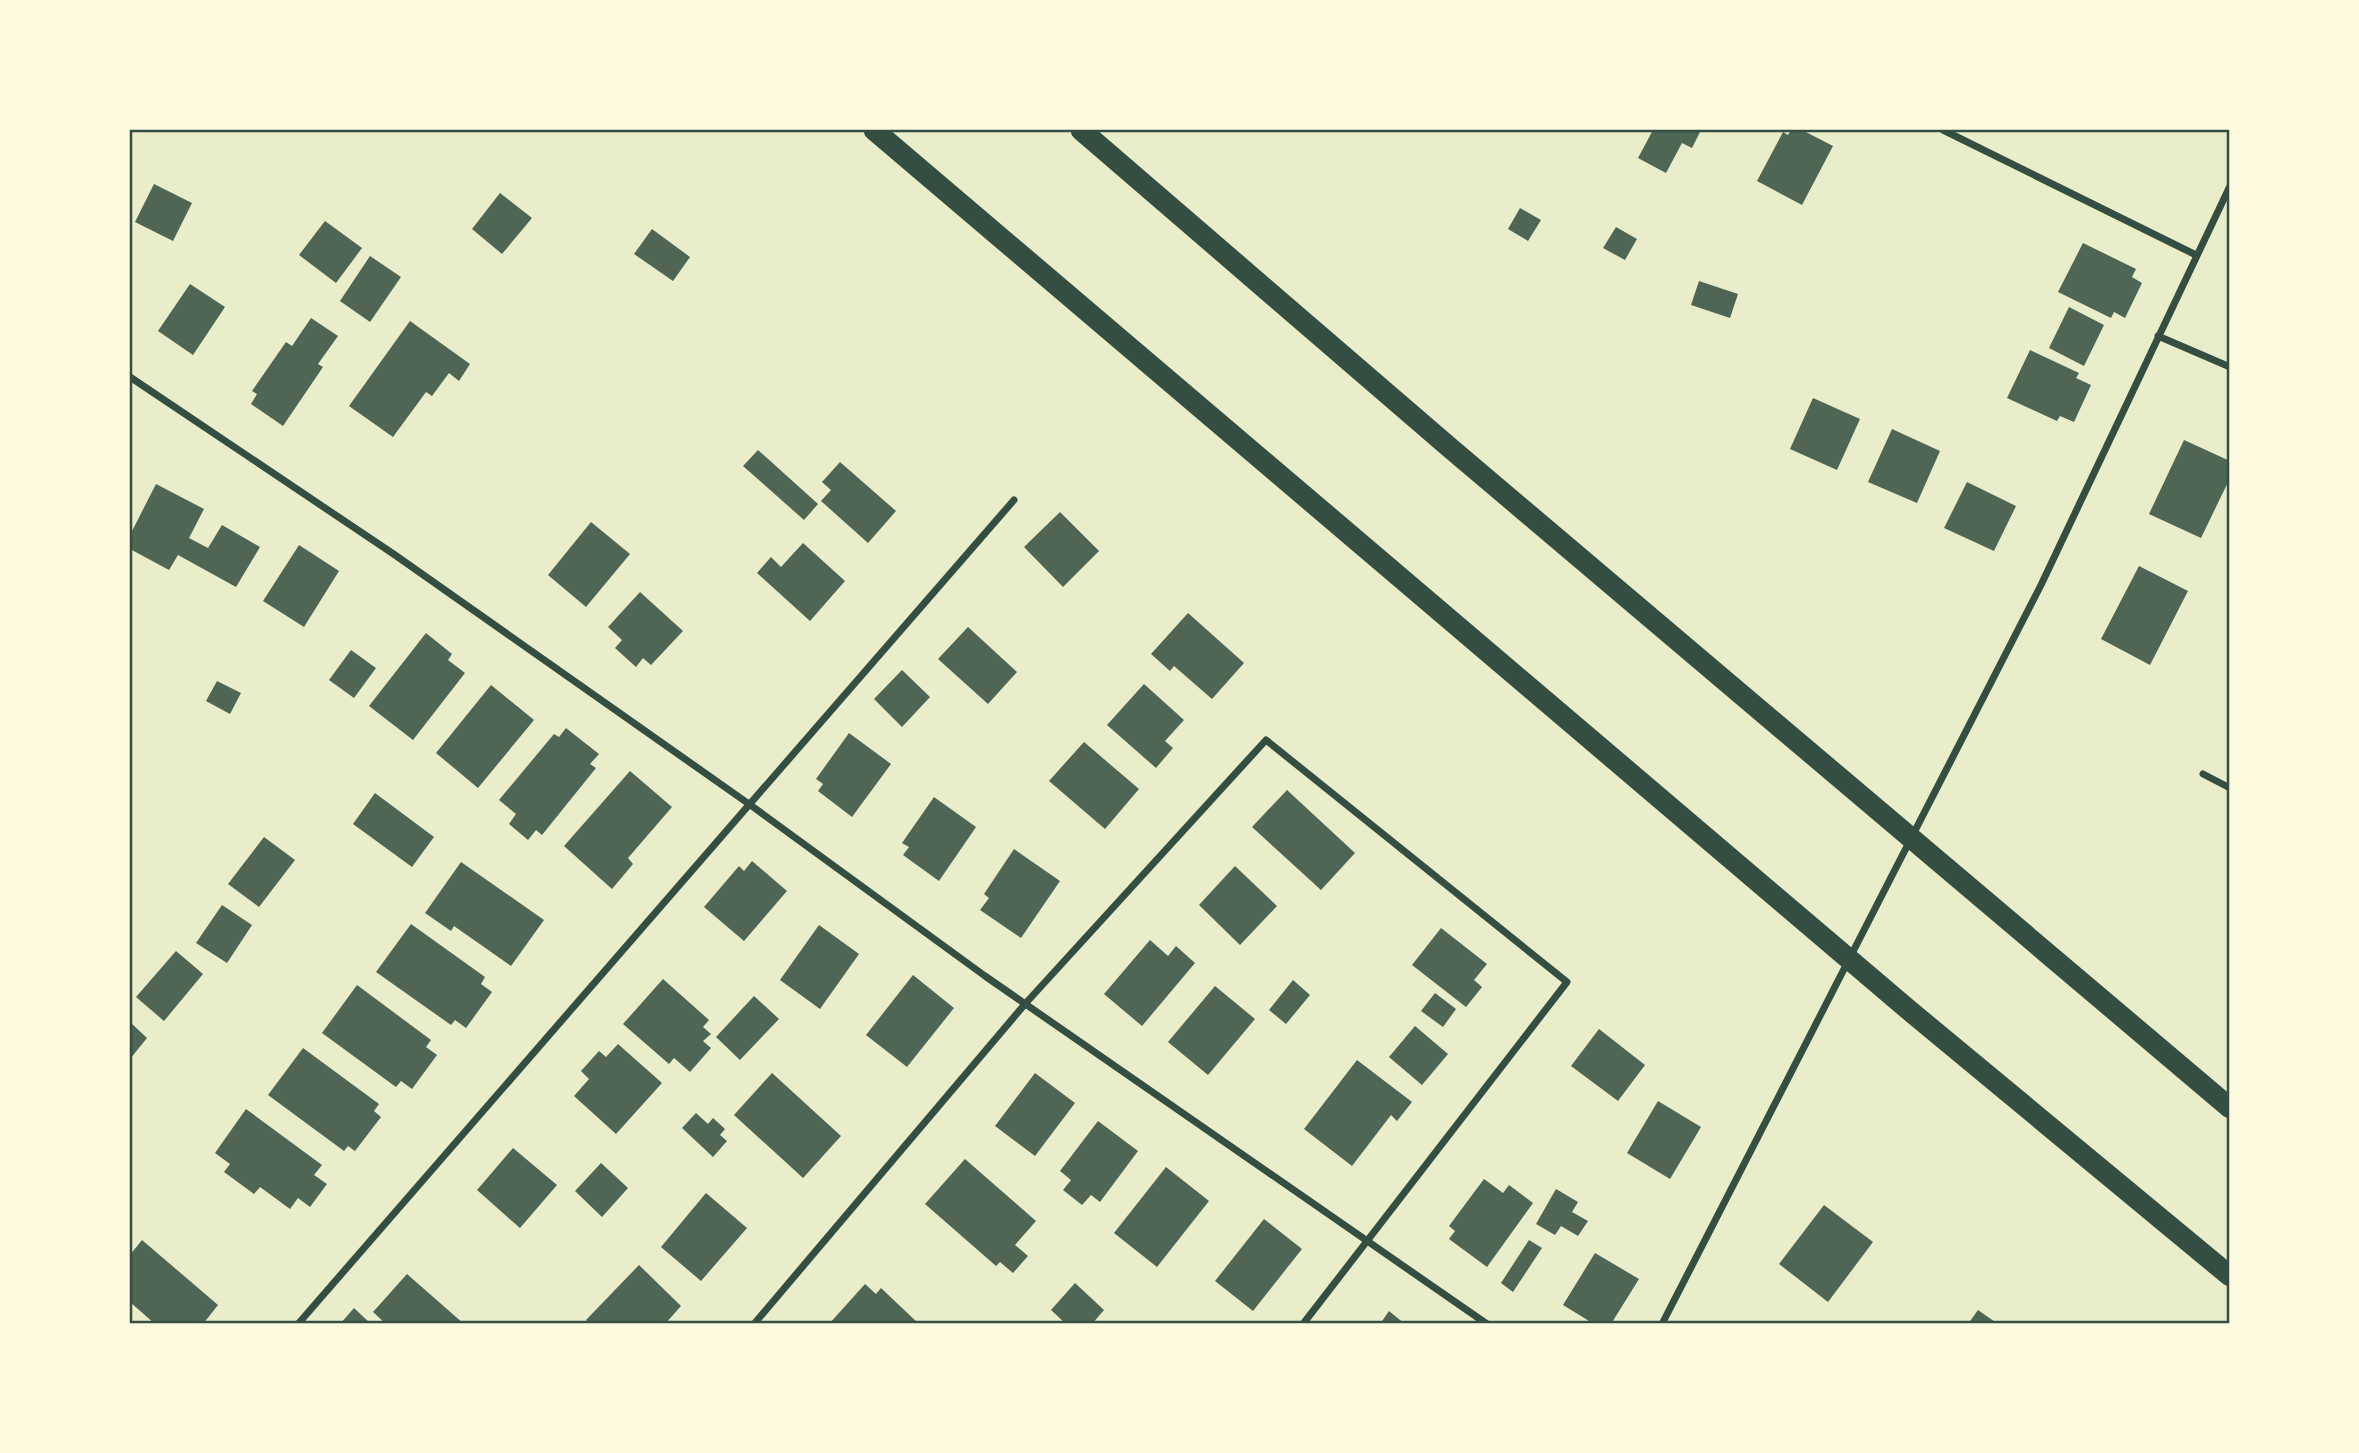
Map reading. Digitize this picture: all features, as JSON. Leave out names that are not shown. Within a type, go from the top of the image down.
[{"type":"highway","points":[[874,130],[1899,1002],[2230,1276]]},
{"type":"highway","points":[[1081,130],[1449,447],[2230,1108]]},
{"type":"street","points":[[1943,130],[2196,255]]},
{"type":"street","points":[[1662,1324],[2041,586],[2230,186]]},
{"type":"street","points":[[2158,336],[2230,367]]},
{"type":"street","points":[[130,377],[396,555],[749,804],[1025,1004],[1487,1324]]},
{"type":"street","points":[[298,1324],[1014,500]]},
{"type":"street","points":[[754,1324],[1025,1004],[1266,740],[1567,982],[1303,1324]]},
{"type":"street","points":[[2203,774],[2230,788]]},
{"type":"building","points":[[1653,130],[1701,130],[1692,148],[1682,143],[1666,173],[1638,158]]},
{"type":"building","points":[[1791,130],[1802,130],[1833,146],[1802,205],[1757,181],[1783,132],[1788,135]]},
{"type":"building","points":[[154,184],[192,203],[173,241],[135,222]]},
{"type":"building","points":[[500,193],[532,218],[502,254],[472,229]]},
{"type":"building","points":[[1520,208],[1541,220],[1528,241],[1508,229]]},
{"type":"building","points":[[325,221],[362,248],[336,283],[299,255]]},
{"type":"building","points":[[1616,227],[1637,239],[1625,260],[1603,248]]},
{"type":"building","points":[[652,229],[690,257],[673,281],[634,254]]},
{"type":"building","points":[[2083,243],[2136,269],[2132,277],[2142,283],[2125,318],[2114,312],[2111,318],[2058,292]]},
{"type":"building","points":[[370,256],[401,277],[370,322],[340,301]]},
{"type":"building","points":[[1699,281],[1738,294],[1730,318],[1691,305]]},
{"type":"building","points":[[190,284],[225,307],[193,355],[158,331]]},
{"type":"building","points":[[2069,307],[2104,325],[2084,366],[2049,348]]},
{"type":"building","points":[[311,318],[338,336],[318,364],[323,367],[283,426],[251,404],[257,394],[252,391],[286,342],[292,346]]},
{"type":"building","points":[[410,321],[470,364],[459,381],[449,373],[432,396],[426,392],[393,437],[349,406]]},
{"type":"building","points":[[2030,350],[2079,373],[2076,378],[2091,385],[2074,422],[2060,416],[2057,421],[2007,398]]},
{"type":"building","points":[[1813,398],[1860,419],[1837,470],[1790,449]]},
{"type":"building","points":[[1892,429],[1940,451],[1917,503],[1868,482]]},
{"type":"building","points":[[2184,440],[2230,461],[2230,478],[2201,538],[2149,514]]},
{"type":"building","points":[[758,450],[818,504],[804,520],[743,466]]},
{"type":"building","points":[[840,462],[896,511],[868,543],[821,501],[831,490],[822,482]]},
{"type":"building","points":[[1967,482],[2016,506],[1994,551],[1944,528]]},
{"type":"building","points":[[156,484],[204,509],[189,538],[208,548],[222,525],[260,547],[236,587],[178,555],[169,570],[130,549],[130,535]]},
{"type":"building","points":[[1060,512],[1099,551],[1063,587],[1024,547]]},
{"type":"building","points":[[591,522],[630,554],[586,607],[548,575]]},
{"type":"building","points":[[803,543],[845,581],[810,621],[757,573],[771,557],[781,567]]},
{"type":"building","points":[[299,545],[339,571],[304,627],[263,601]]},
{"type":"building","points":[[2139,566],[2188,591],[2150,665],[2101,639]]},
{"type":"building","points":[[640,592],[683,631],[651,665],[643,658],[636,667],[615,648],[622,640],[608,627]]},
{"type":"building","points":[[1188,613],[1244,663],[1212,699],[1174,666],[1170,671],[1151,654]]},
{"type":"building","points":[[968,627],[1017,672],[988,704],[938,659]]},
{"type":"building","points":[[426,633],[452,654],[448,660],[465,673],[413,740],[369,706]]},
{"type":"building","points":[[351,650],[376,668],[354,698],[329,680]]},
{"type":"building","points":[[902,670],[930,697],[902,727],[874,699]]},
{"type":"building","points":[[217,681],[241,693],[230,714],[206,701]]},
{"type":"building","points":[[1144,684],[1184,720],[1165,741],[1173,748],[1156,768],[1107,725]]},
{"type":"building","points":[[491,685],[534,720],[478,788],[436,753]]},
{"type":"building","points":[[566,728],[599,754],[590,764],[596,768],[542,835],[536,830],[528,840],[509,824],[516,814],[499,800],[554,734],[559,737]]},
{"type":"building","points":[[849,733],[891,764],[852,817],[818,791],[823,784],[816,779]]},
{"type":"building","points":[[1084,742],[1139,789],[1105,829],[1049,781]]},
{"type":"building","points":[[630,771],[672,807],[628,858],[633,864],[612,889],[564,846]]},
{"type":"building","points":[[1287,790],[1355,853],[1321,890],[1252,827]]},
{"type":"building","points":[[375,793],[434,837],[412,867],[353,824]]},
{"type":"building","points":[[934,797],[976,827],[939,881],[903,855],[909,847],[902,843]]},
{"type":"building","points":[[264,837],[295,860],[259,907],[228,884]]},
{"type":"building","points":[[1014,849],[1060,881],[1021,938],[980,910],[989,898],[984,894]]},
{"type":"building","points":[[752,861],[787,891],[744,941],[704,907],[739,866],[744,871]]},
{"type":"building","points":[[461,862],[544,920],[511,966],[454,926],[451,931],[425,913]]},
{"type":"building","points":[[1235,866],[1277,906],[1240,945],[1199,905]]},
{"type":"building","points":[[222,905],[252,925],[227,963],[196,943]]},
{"type":"building","points":[[411,924],[485,977],[481,984],[492,992],[466,1028],[455,1020],[451,1025],[376,972]]},
{"type":"building","points":[[819,925],[859,954],[820,1009],[780,980]]},
{"type":"building","points":[[1441,928],[1487,964],[1474,980],[1482,987],[1466,1007],[1412,965]]},
{"type":"building","points":[[1150,940],[1168,956],[1176,946],[1195,963],[1142,1026],[1104,994]]},
{"type":"building","points":[[176,951],[203,974],[164,1021],[136,997]]},
{"type":"building","points":[[913,975],[954,1008],[907,1067],[866,1035]]},
{"type":"building","points":[[663,979],[709,1020],[703,1027],[711,1034],[703,1041],[711,1048],[690,1072],[674,1058],[669,1064],[623,1024]]},
{"type":"building","points":[[1293,980],[1310,995],[1286,1024],[1269,1010]]},
{"type":"building","points":[[357,985],[431,1040],[426,1047],[437,1055],[412,1089],[401,1081],[396,1087],[322,1033]]},
{"type":"building","points":[[1215,986],[1255,1019],[1208,1075],[1168,1042]]},
{"type":"building","points":[[1435,993],[1456,1009],[1443,1027],[1421,1011]]},
{"type":"building","points":[[754,996],[779,1019],[740,1060],[716,1037]]},
{"type":"building","points":[[130,1022],[147,1038],[130,1059]]},
{"type":"building","points":[[1415,1026],[1448,1054],[1422,1085],[1389,1057]]},
{"type":"building","points":[[1599,1029],[1645,1065],[1618,1101],[1571,1066]]},
{"type":"building","points":[[618,1044],[662,1083],[616,1134],[574,1096],[589,1079],[581,1071],[599,1051],[606,1057]]},
{"type":"building","points":[[303,1048],[379,1104],[374,1111],[381,1117],[355,1151],[348,1146],[344,1151],[268,1095]]},
{"type":"building","points":[[1357,1060],[1412,1102],[1397,1121],[1391,1115],[1352,1166],[1304,1129]]},
{"type":"building","points":[[772,1073],[841,1136],[803,1178],[734,1115]]},
{"type":"building","points":[[1035,1073],[1075,1103],[1035,1156],[995,1126]]},
{"type":"building","points":[[1658,1101],[1701,1127],[1670,1179],[1627,1153]]},
{"type":"building","points":[[246,1109],[322,1165],[314,1175],[327,1184],[310,1207],[298,1198],[290,1209],[260,1187],[254,1194],[224,1172],[230,1164],[215,1153]]},
{"type":"building","points":[[696,1113],[708,1124],[713,1118],[725,1129],[720,1135],[727,1141],[713,1157],[682,1128]]},
{"type":"building","points":[[1098,1121],[1138,1151],[1100,1202],[1091,1195],[1082,1205],[1063,1190],[1071,1180],[1060,1171]]},
{"type":"building","points":[[513,1148],[557,1185],[520,1228],[477,1190]]},
{"type":"building","points":[[965,1159],[1036,1221],[1015,1245],[1028,1256],[1013,1273],[1000,1262],[996,1266],[925,1204]]},
{"type":"building","points":[[601,1163],[628,1188],[602,1217],[575,1191]]},
{"type":"building","points":[[1166,1167],[1209,1201],[1157,1267],[1114,1233]]},
{"type":"building","points":[[1484,1179],[1503,1193],[1509,1185],[1533,1203],[1487,1267],[1449,1239],[1455,1231],[1449,1226]]},
{"type":"building","points":[[1556,1189],[1578,1202],[1572,1212],[1588,1221],[1578,1236],[1561,1226],[1555,1235],[1536,1224]]},
{"type":"building","points":[[706,1193],[747,1228],[701,1281],[661,1247]]},
{"type":"building","points":[[1824,1205],[1873,1242],[1828,1302],[1779,1264]]},
{"type":"building","points":[[1264,1219],[1302,1249],[1253,1311],[1215,1281]]},
{"type":"building","points":[[142,1240],[218,1305],[203,1324],[155,1324],[130,1302],[130,1255]]},
{"type":"building","points":[[1529,1240],[1542,1248],[1513,1292],[1501,1283]]},
{"type":"building","points":[[1595,1253],[1639,1279],[1611,1324],[1594,1324],[1563,1305]]},
{"type":"building","points":[[639,1265],[681,1306],[665,1324],[590,1324],[586,1320]]},
{"type":"building","points":[[407,1274],[464,1324],[386,1324],[373,1312]]},
{"type":"building","points":[[1075,1283],[1104,1310],[1092,1324],[1066,1324],[1051,1310]]},
{"type":"building","points":[[865,1284],[876,1294],[881,1288],[919,1324],[829,1324]]},
{"type":"building","points":[[354,1308],[371,1324],[340,1324]]},
{"type":"building","points":[[1978,1310],[1998,1324],[1968,1324]]},
{"type":"building","points":[[1389,1311],[1405,1324],[1380,1324]]}]
